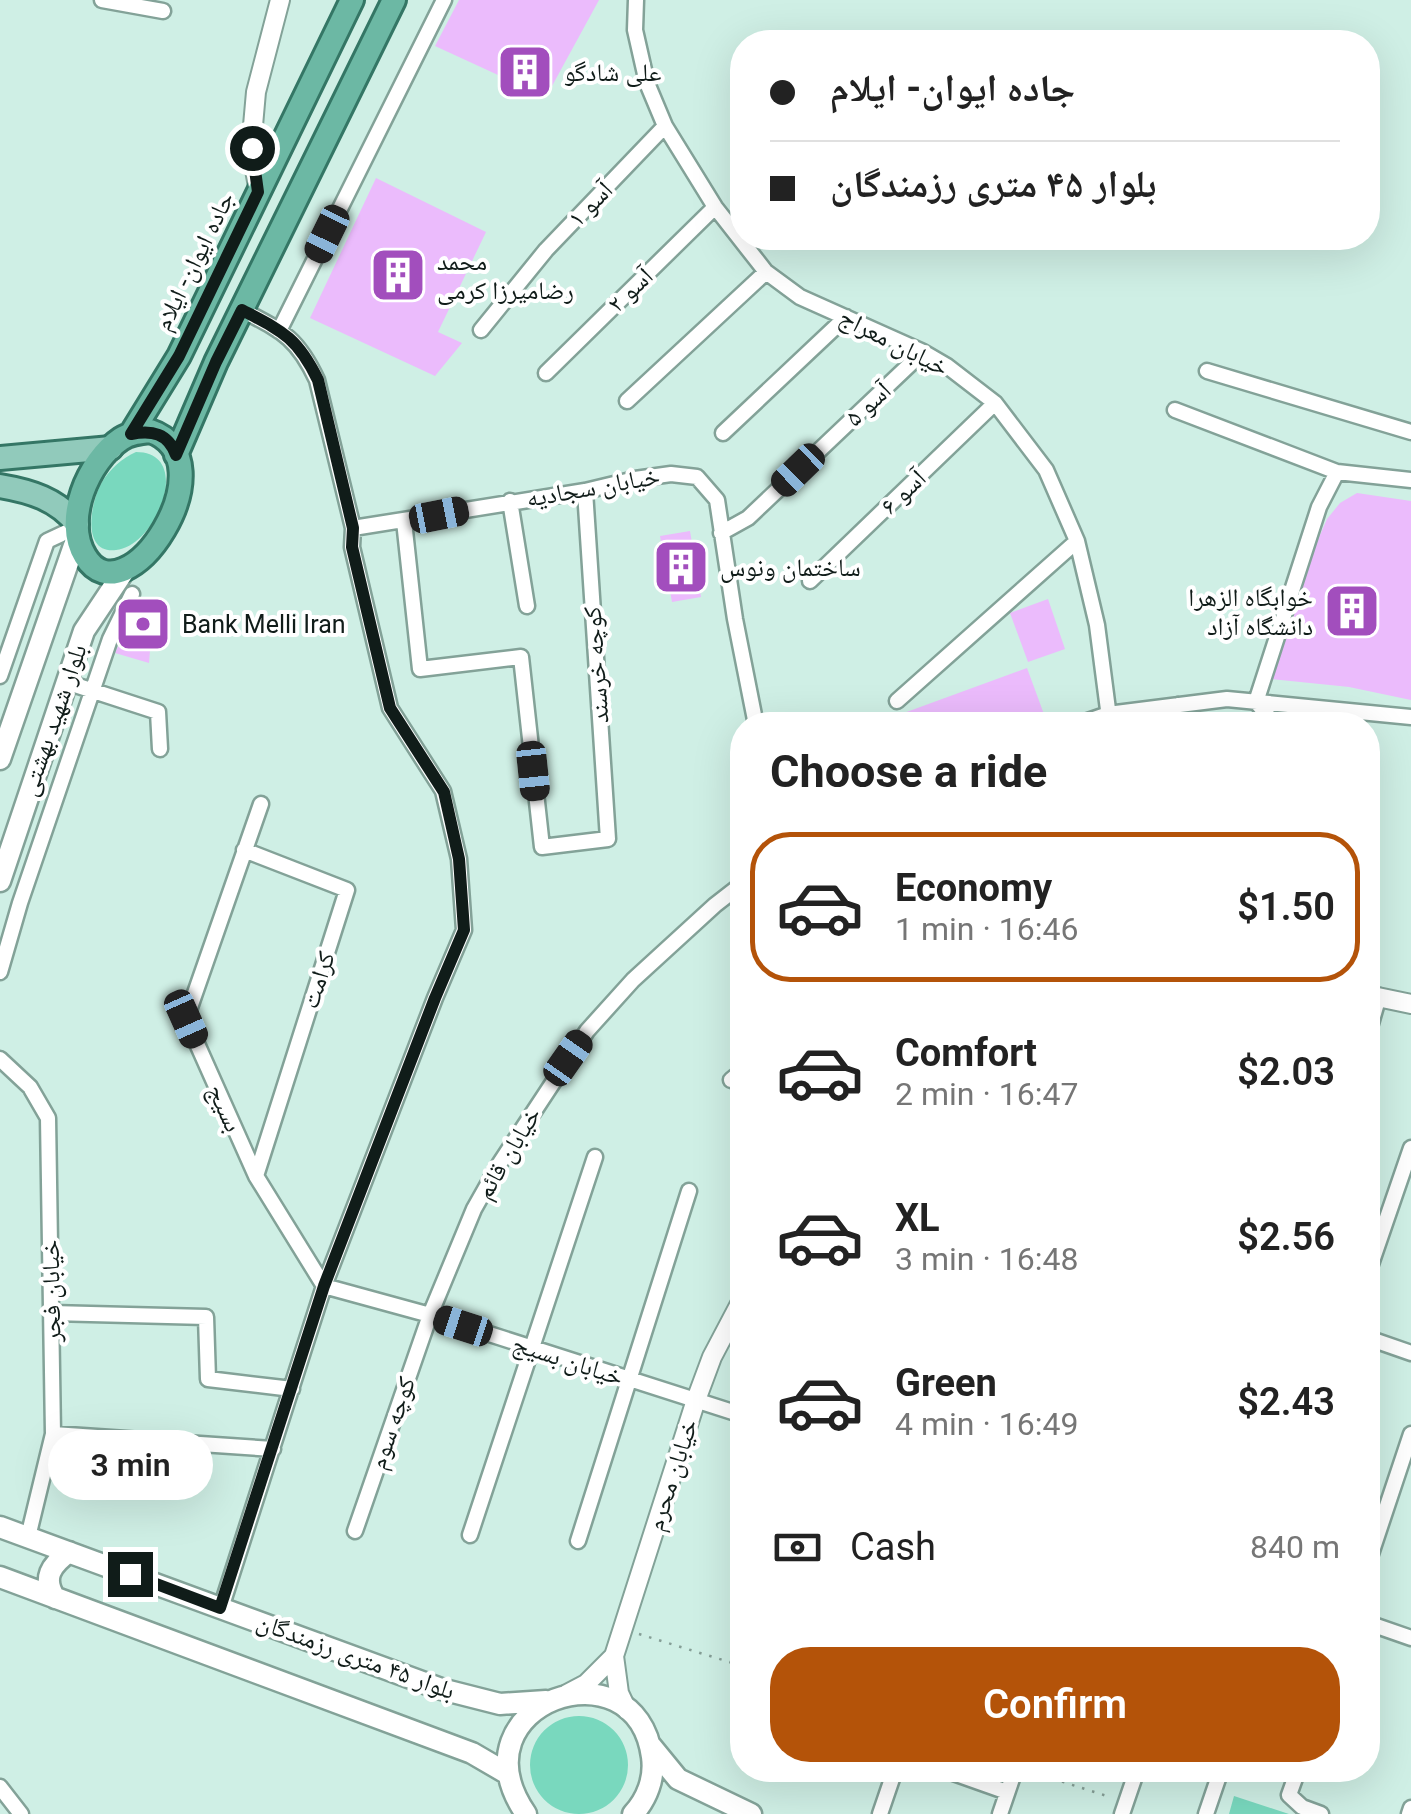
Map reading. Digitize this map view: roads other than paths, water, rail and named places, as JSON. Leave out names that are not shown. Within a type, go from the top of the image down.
[{"type":"highway","name":"جاده ایوان- ایلام","points":[[131,434],[179,356],[352,0]]},
{"type":"highway","points":[[176,455],[216,362],[394,0]]},
{"type":"highway","points":[[150,431],[172,445],[180,478],[178,493],[170,520],[146,555],[126,568],[106,572],[90,564],[80,547],[77,528],[82,496],[93,470],[110,448],[131,434],[150,431]]},
{"type":"main road","points":[[0,458],[110,448]]},
{"type":"main road","points":[[0,486],[46,499],[68,513],[77,528]]},
{"type":"main road","name":"بلوار شهید بهشتی","points":[[0,759],[77,528]]},
{"type":"main road","name":"بلوار شهید بهشتی","points":[[0,881],[84,631],[126,568]]},
{"type":"main road","name":"بلوار ۴۵ متری رزمندگان","points":[[0,1527],[441,1689],[500,1704],[588,1693],[609,1698],[627,1710]]},
{"type":"main road","points":[[56,1598],[48,1576],[58,1560],[69,1552]]},
{"type":"main road","name":"بلوار ۴۵ متری رزمندگان","points":[[0,1577],[472,1753],[513,1795]]},
{"type":"main road","points":[[526,1814],[513,1795],[509,1753],[516,1732],[529,1714],[556,1698]]},
{"type":"main road","points":[[627,1710],[678,1779],[750,1814]]},
{"type":"main road","points":[[633,1814],[649,1788],[653,1767],[650,1745]]},
{"type":"street","points":[[102,0],[162,11]]},
{"type":"street","points":[[258,192],[252,148],[256,92],[280,0]]},
{"type":"street","points":[[280,331],[444,0]]},
{"type":"street","name":"خیابان معراج","points":[[636,0],[635,30],[647,83],[665,126],[730,226]]},
{"type":"street","name":"آسو ۱","points":[[481,330],[546,250],[665,126]]},
{"type":"street","name":"آسو ۲","points":[[546,372],[715,207]]},
{"type":"street","name":"خیابان معراج","points":[[749,250],[766,272],[800,297],[924,352],[995,403],[1046,470],[1077,541],[1098,625],[1108,712]]},
{"type":"street","points":[[627,401],[766,272]]},
{"type":"street","points":[[220,1608],[324,1286],[464,930],[459,859],[444,792],[390,708],[318,380],[293,340],[242,310]]},
{"type":"street","points":[[723,433],[846,316]]},
{"type":"street","name":"آسو ۵","points":[[722,533],[748,518],[924,352]]},
{"type":"street","points":[[1207,371],[1411,432]]},
{"type":"street","name":"آسو ۶","points":[[810,580],[995,403]]},
{"type":"street","points":[[1175,410],[1337,472],[1411,480]]},
{"type":"street","points":[[1256,702],[1319,507],[1337,472]]},
{"type":"street","name":"خیابان سجادیه","points":[[353,528],[585,490],[635,478],[671,474],[697,477],[717,500],[753,712]]},
{"type":"street","name":"کوچه خرسند","points":[[404,521],[420,669],[520,657],[542,847],[608,839],[585,490]]},
{"type":"street","points":[[510,501],[527,606]]},
{"type":"street","points":[[0,676],[47,541],[77,528]]},
{"type":"street","points":[[897,701],[1077,541]]},
{"type":"street","points":[[0,972],[92,690],[132,594]]},
{"type":"street","points":[[66,682],[158,712],[160,748]]},
{"type":"street","points":[[1146,712],[1227,700],[1359,712]]},
{"type":"street","points":[[1256,702],[1265,712]]},
{"type":"street","points":[[1178,706],[1179,712]]},
{"type":"street","points":[[1380,714],[1411,717]]},
{"type":"street","name":"بسیج","points":[[261,804],[186,1019],[256,1176],[324,1286]]},
{"type":"street","name":"کرامت","points":[[244,850],[347,890],[256,1176]]},
{"type":"street","name":"خیابان قائم","points":[[430,1315],[474,1209],[586,1031],[634,980],[730,894]]},
{"type":"street","points":[[1380,996],[1411,1004]]},
{"type":"street","name":"خیابان فجر","points":[[0,1059],[30,1087],[48,1118],[53,1434],[28,1537]]},
{"type":"street","points":[[1380,1238],[1411,1148]]},
{"type":"street","points":[[470,1535],[595,1157]]},
{"type":"street","points":[[578,1541],[689,1191]]},
{"type":"street","name":"خیابان بسیج","points":[[324,1286],[430,1315],[730,1411]]},
{"type":"street","points":[[52,1313],[206,1317],[208,1379],[292,1389]]},
{"type":"street","name":"کوچه سوم","points":[[354,1531],[430,1315]]},
{"type":"street","name":"خیابان محرم","points":[[614,1656],[696,1400],[730,1323]]},
{"type":"street","points":[[1380,1342],[1411,1353]]},
{"type":"street","points":[[53,1434],[272,1450]]},
{"type":"street","points":[[1380,1527],[1411,1434]]},
{"type":"street","points":[[1380,1627],[1411,1638]]},
{"type":"street","points":[[556,1698],[586,1684],[614,1656]]},
{"type":"street","points":[[614,1656],[627,1710]]},
{"type":"street","points":[[880,1814],[891,1782]]},
{"type":"street","points":[[980,1782],[1008,1792]]},
{"type":"street","points":[[1000,1814],[1011,1782]]},
{"type":"street","points":[[1124,1808],[1132,1782]]},
{"type":"street","points":[[1206,1814],[1217,1782]]},
{"type":"street","points":[[1294,1782],[1290,1795],[1294,1802],[1321,1814]]},
{"type":"street","points":[[0,1787],[21,1814]]},
{"type":"place","name":"علی شادگو","points":[[525,72]]},
{"type":"place","name":"محمد رضامیرزا کرمی","points":[[398,275]]},
{"type":"place","name":"ساختمان ونوس","points":[[681,567]]},
{"type":"place","name":"خوابگاه الزهرا دانشگاه آزاد","points":[[1352,611]]},
{"type":"place","name":"Bank Melli Iran","points":[[143,624]]}]
